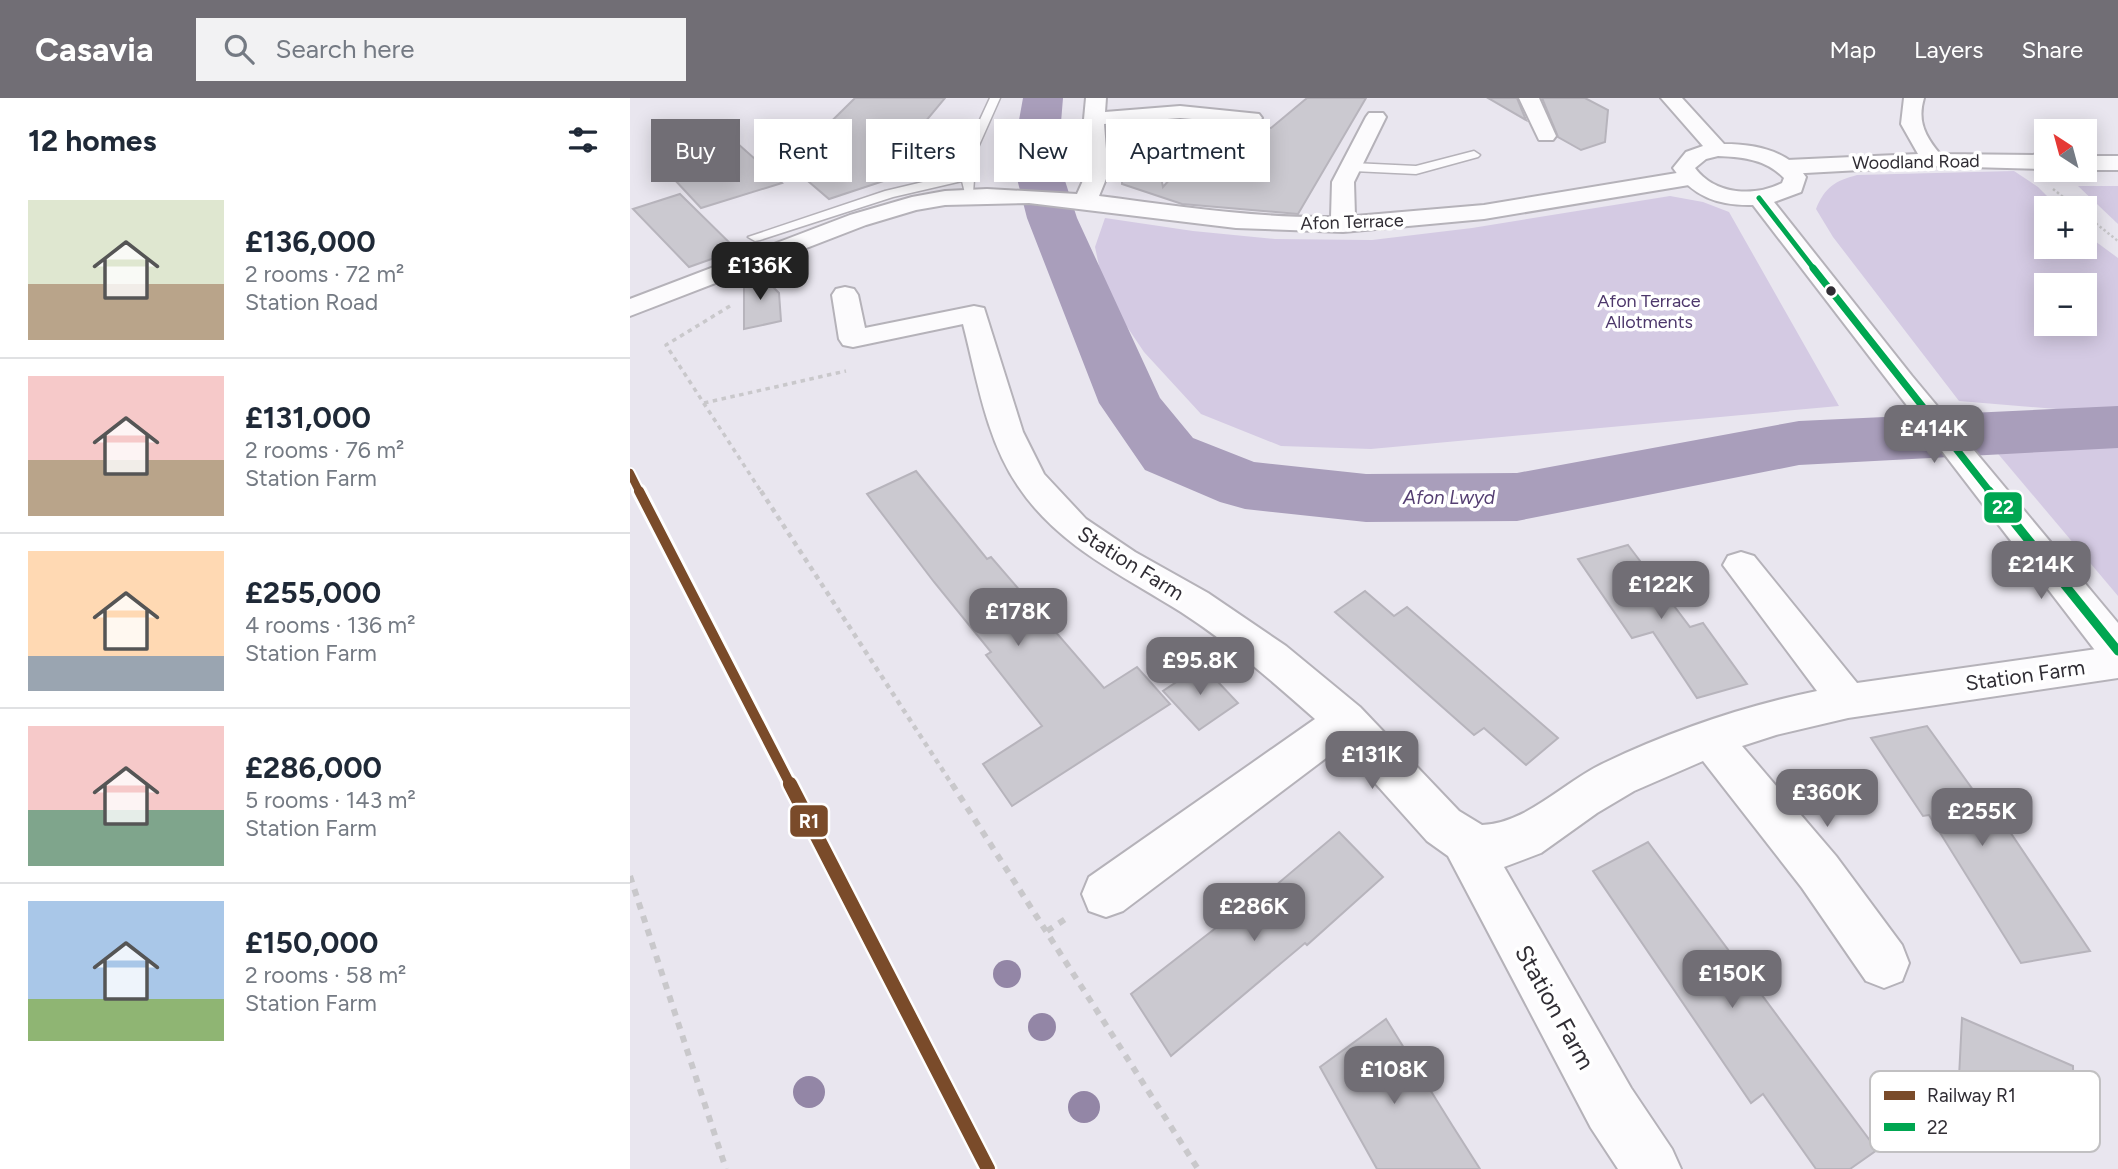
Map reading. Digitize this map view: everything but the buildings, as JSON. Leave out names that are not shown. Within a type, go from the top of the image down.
[{"type":"street","points":[[1225,115],[1241,98]]},
{"type":"street","points":[[1529,98],[1546,136]]},
{"type":"street","points":[[1671,98],[1718,150]]},
{"type":"street","points":[[1914,98],[1909,119],[1913,132],[1934,160]]},
{"type":"street","points":[[1076,200],[1097,174],[1095,109],[1252,118]]},
{"type":"street","points":[[1343,225],[1343,182],[1353,167],[1376,117]]},
{"type":"street","points":[[1718,150],[1756,153],[1787,167],[1795,177],[1793,187],[1780,195],[1759,198],[1718,193],[1689,178],[1685,168],[1689,159],[1700,153],[1718,150]]},
{"type":"street","name":"Woodland Road","points":[[1787,167],[1934,160],[2034,162]]},
{"type":"street","points":[[2097,163],[2118,163]]},
{"type":"street","name":"Afon Terrace","points":[[630,308],[870,216],[968,186],[1014,196],[1076,200],[1213,220],[1343,225],[1474,213],[1689,178]]},
{"type":"street","points":[[1759,198],[1902,382],[2118,651]]},
{"type":"street","name":"Station Farm","points":[[845,295],[853,339],[974,314],[1007,432],[1031,480],[1074,528],[1122,561],[1195,603],[1272,657],[1345,720],[1443,827],[1464,841],[1482,847],[1502,846],[1525,838],[1581,799],[1619,777],[1710,739],[1776,717],[1848,701],[2118,662]]},
{"type":"street","points":[[1741,565],[1848,701]]},
{"type":"street","points":[[1106,894],[1345,720]]},
{"type":"street","points":[[1710,739],[1819,872],[1884,963]]},
{"type":"street","name":"Station Farm","points":[[1464,841],[1611,1108],[1651,1169]]},
{"type":"lane","points":[[755,237],[889,194],[968,186],[966,163],[975,137],[991,113],[995,98]]},
{"type":"lane","points":[[1353,167],[1416,170],[1474,155]]},
{"type":"path","points":[[2097,224],[2118,241]]},
{"type":"path","points":[[731,304],[666,345],[1098,1009],[1198,1169]]},
{"type":"path","points":[[630,876],[726,1169]]},
{"type":"green space","points":[[2014,171],[2038,187],[2047,196],[2034,196],[2034,259],[2097,259],[2097,243],[2118,258],[2118,414],[1959,401],[1833,237],[1816,209],[1823,195],[1843,180],[1857,175]]},
{"type":"green space","points":[[2078,186],[2118,186],[2118,224],[2097,204],[2097,196],[2089,196]]},
{"type":"green space","name":"Afon Terrace Allotments","points":[[1670,196],[1703,202],[1729,212],[1839,406],[1371,449],[1281,446],[1201,414],[1144,352],[1105,294],[1095,247],[1105,218],[1193,231],[1275,239],[1372,240],[1472,228]]},
{"type":"green space","points":[[2118,444],[2118,596],[1994,449]]},
{"type":"waterway","name":"Afon Lwyd","points":[[1043,98],[1035,159],[1052,218],[1131,403],[1169,454],[1245,485],[1366,498],[1517,497],[1799,443],[2118,427]]},
{"type":"rail line","name":"R1","points":[[630,473],[988,1169]]},
{"type":"transit line","name":"22","points":[[1759,198],[1902,382],[2118,651]]}]
